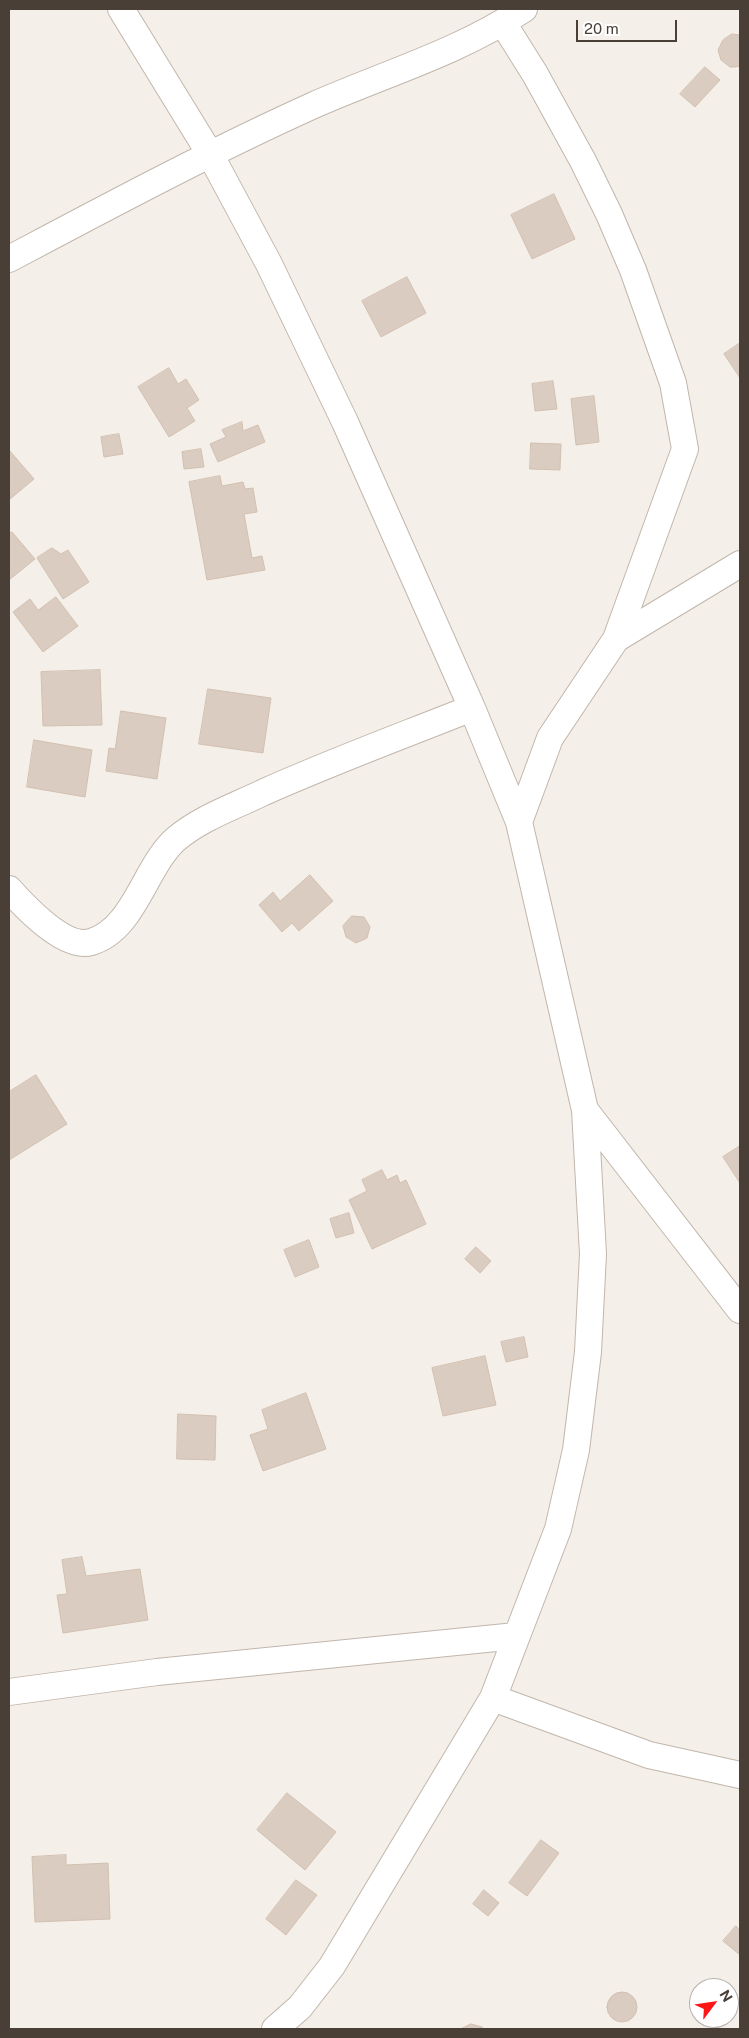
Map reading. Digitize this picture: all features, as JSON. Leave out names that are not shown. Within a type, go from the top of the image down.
[{"type":"street","points":[[121,9],[210,154],[269,264],[346,422],[472,708],[519,822],[585,1110],[593,1254],[588,1352],[576,1450],[558,1529],[493,1698],[332,1966],[300,2007],[275,2029]]},
{"type":"street","points":[[9,259],[210,154],[324,100],[460,44],[502,23],[524,9]]},
{"type":"street","points":[[502,23],[535,74],[583,161],[609,214],[653,325],[672,384],[685,449],[616,639],[550,738],[519,822]]},
{"type":"street","points":[[616,639],[740,564]]},
{"type":"street","points":[[9,889],[44,923],[72,941],[90,943],[106,935],[121,921],[160,856],[175,840],[200,821],[308,773],[472,708]]},
{"type":"street","points":[[585,1110],[740,1310]]},
{"type":"street","points":[[9,1692],[156,1672],[516,1636]]},
{"type":"street","points":[[493,1698],[649,1755],[740,1775]]},
{"type":"building","points":[[732,34],[740,35],[740,66],[735,67],[730,67],[721,60],[718,50],[723,40]]},
{"type":"building","points":[[705,67],[720,80],[695,107],[680,94]]},
{"type":"building","points":[[554,194],[575,239],[532,259],[511,215]]},
{"type":"building","points":[[407,277],[426,313],[381,337],[362,301]]},
{"type":"building","points":[[740,343],[740,378],[724,354]]},
{"type":"building","points":[[169,368],[178,384],[186,379],[199,400],[187,408],[195,421],[169,437],[138,387]]},
{"type":"building","points":[[553,381],[557,409],[535,411],[532,384]]},
{"type":"building","points":[[594,396],[599,442],[576,445],[571,399]]},
{"type":"building","points":[[242,422],[243,431],[258,425],[265,442],[218,462],[210,444],[226,437],[222,430]]},
{"type":"building","points":[[119,434],[123,454],[104,457],[101,437]]},
{"type":"building","points":[[531,443],[561,444],[560,470],[530,469]]},
{"type":"building","points":[[201,449],[204,467],[184,469],[182,452]]},
{"type":"building","points":[[9,450],[34,479],[9,500]]},
{"type":"building","points":[[220,476],[222,486],[243,482],[245,489],[253,488],[257,512],[244,514],[252,558],[262,556],[265,570],[207,580],[189,482]]},
{"type":"building","points":[[12,532],[35,559],[9,580],[9,534]]},
{"type":"building","points":[[52,548],[61,554],[68,550],[89,582],[63,599],[37,558]]},
{"type":"building","points":[[56,597],[78,626],[43,652],[13,612],[30,599],[38,610]]},
{"type":"building","points":[[100,670],[102,725],[43,726],[41,672]]},
{"type":"building","points":[[208,689],[271,698],[263,753],[199,744]]},
{"type":"building","points":[[121,711],[166,718],[157,779],[106,771],[109,748],[115,749]]},
{"type":"building","points":[[34,740],[92,750],[85,797],[27,787]]},
{"type":"building","points":[[310,875],[333,901],[299,931],[292,923],[282,932],[259,905],[273,892],[280,901]]},
{"type":"building","points":[[352,916],[364,917],[370,927],[367,938],[356,943],[346,937],[343,926]]},
{"type":"building","points":[[36,1075],[67,1124],[9,1160],[9,1092]]},
{"type":"building","points":[[740,1146],[740,1183],[723,1157]]},
{"type":"building","points":[[382,1170],[387,1180],[397,1175],[400,1183],[406,1180],[426,1224],[372,1249],[349,1200],[367,1191],[362,1180]]},
{"type":"building","points":[[349,1213],[354,1233],[336,1238],[330,1219]]},
{"type":"building","points":[[309,1240],[319,1267],[295,1277],[284,1250]]},
{"type":"building","points":[[476,1247],[491,1261],[480,1273],[465,1259]]},
{"type":"building","points":[[524,1337],[528,1357],[506,1362],[501,1342]]},
{"type":"building","points":[[485,1356],[496,1405],[443,1416],[432,1368]]},
{"type":"building","points":[[306,1393],[326,1449],[263,1471],[250,1435],[268,1429],[262,1410]]},
{"type":"building","points":[[178,1414],[216,1416],[215,1460],[177,1459]]},
{"type":"building","points":[[82,1557],[86,1576],[140,1569],[148,1620],[63,1633],[57,1595],[67,1594],[62,1560]]},
{"type":"building","points":[[287,1793],[336,1832],[305,1870],[257,1830]]},
{"type":"building","points":[[541,1840],[559,1853],[527,1896],[509,1883]]},
{"type":"building","points":[[66,1855],[66,1865],[108,1863],[110,1919],[35,1922],[32,1857]]},
{"type":"building","points":[[296,1880],[317,1895],[286,1935],[266,1919]]},
{"type":"building","points":[[484,1890],[499,1903],[488,1916],[473,1904]]},
{"type":"building","points":[[736,1926],[740,1930],[740,1955],[723,1941]]},
{"type":"building","points":[[622,1992],[628,1993],[636,2001],[636,2013],[628,2021],[622,2022],[616,2021],[608,2013],[607,2007],[608,2001],[616,1993]]},
{"type":"building","points":[[471,2024],[482,2027],[483,2029],[461,2029]]}]
